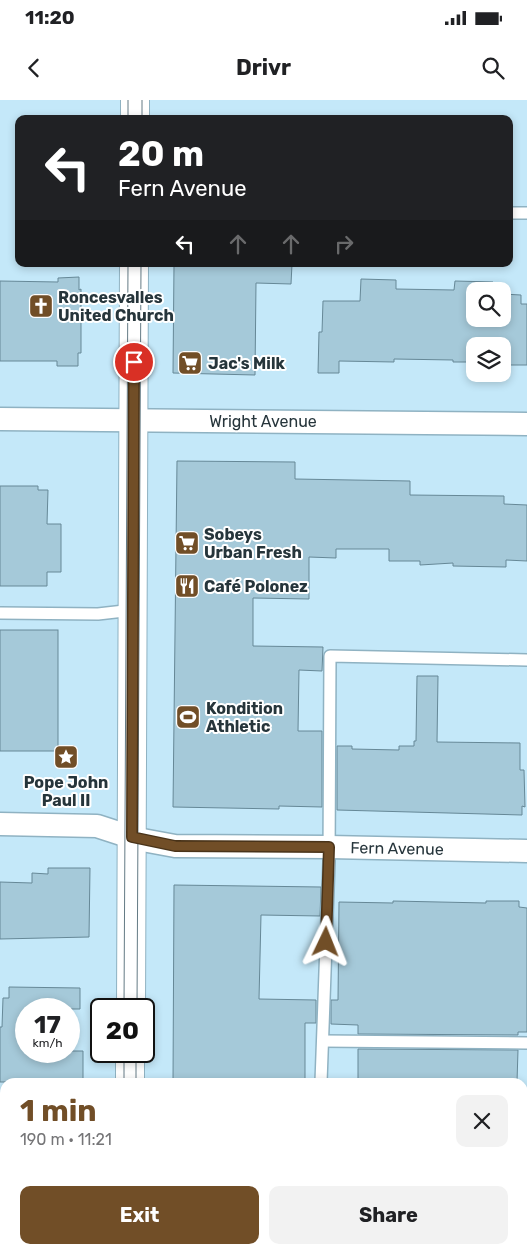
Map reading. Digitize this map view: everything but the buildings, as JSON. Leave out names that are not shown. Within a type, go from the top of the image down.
[{"type":"street","points":[[135,100],[135,115]]},
{"type":"street","points":[[131,998],[134,267]]},
{"type":"street","name":"Wright Avenue","points":[[0,419],[527,424]]},
{"type":"street","name":"Fern Avenue","points":[[0,824],[97,826],[132,837],[175,846],[527,851]]},
{"type":"street","points":[[130,1063],[130,1078]]},
{"type":"lane","points":[[513,213],[527,213]]},
{"type":"lane","points":[[0,613],[98,614],[134,610]]},
{"type":"lane","points":[[321,1078],[329,847],[330,656],[527,660]]},
{"type":"lane","points":[[323,1041],[527,1043]]},
{"type":"tram line","points":[[128,100],[128,115]]},
{"type":"tram line","points":[[142,100],[142,115]]},
{"type":"tram line","points":[[124,998],[128,267]]},
{"type":"tram line","points":[[137,998],[141,267]]},
{"type":"tram line","points":[[124,1063],[124,1078]]},
{"type":"tram line","points":[[136,1063],[136,1078]]},
{"type":"place","name":"Roncesvalles United Church","points":[[41,306]]},
{"type":"place","name":"Jac's Milk","points":[[190,363]]},
{"type":"place","name":"Sobeys Urban Fresh","points":[[187,543]]},
{"type":"place","name":"Café Polonez","points":[[187,586]]},
{"type":"place","name":"Kondition Athletic","points":[[188,717]]},
{"type":"place","name":"Pope John Paul II","points":[[66,757]]},
{"type":"route","points":[[134,362],[132,837],[175,846],[329,847],[326,942]]}]
